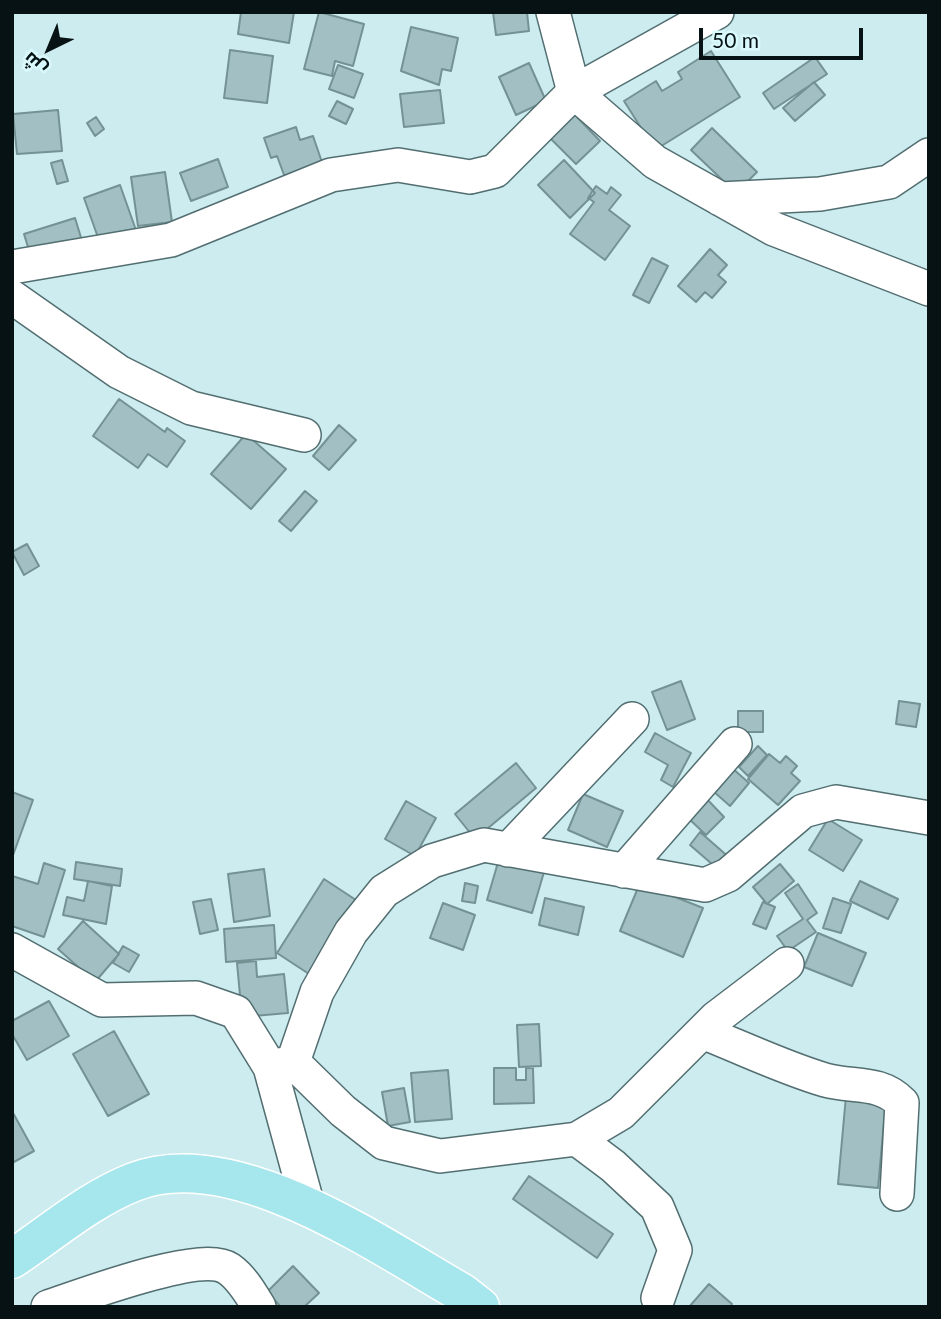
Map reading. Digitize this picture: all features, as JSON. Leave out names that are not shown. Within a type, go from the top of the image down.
[{"type":"main road","points":[[12,1259],[103,1197],[135,1181],[180,1174],[223,1176],[308,1206],[462,1293],[480,1307]]},
{"type":"street","points":[[553,12],[574,92],[655,162],[774,229],[929,289]]},
{"type":"street","points":[[12,267],[171,240],[331,175],[398,165],[470,177],[495,171],[574,92],[717,12]]},
{"type":"street","points":[[720,198],[820,194],[889,182],[929,155]]},
{"type":"street","points":[[12,297],[119,372],[191,408],[304,435]]},
{"type":"street","points":[[508,850],[632,719]]},
{"type":"street","points":[[624,871],[735,744]]},
{"type":"street","points":[[308,1206],[281,1065],[317,992],[351,932],[384,891],[432,861],[484,845],[705,885],[729,875],[803,811],[836,802],[929,818]]},
{"type":"street","points":[[12,950],[102,1000],[196,998],[236,1012],[281,1065],[384,1143],[440,1156],[577,1139],[621,1113],[716,1017],[787,964]]},
{"type":"street","points":[[702,1032],[827,1081],[872,1085],[893,1094],[902,1103],[897,1194]]},
{"type":"street","points":[[577,1139],[613,1166],[657,1207],[675,1251],[658,1298]]},
{"type":"street","points":[[48,1307],[137,1278],[206,1263],[228,1268],[248,1289],[259,1307]]},
{"type":"building","points":[[241,12],[294,12],[289,43],[238,34]]},
{"type":"building","points":[[319,12],[364,24],[353,66],[335,61],[332,76],[304,69]]},
{"type":"building","points":[[493,12],[527,12],[529,31],[496,35]]},
{"type":"building","points":[[411,27],[458,38],[451,71],[442,69],[439,85],[401,71]]},
{"type":"building","points":[[230,50],[273,56],[267,103],[224,98]]},
{"type":"building","points":[[711,51],[740,97],[655,150],[624,101],[656,81],[662,91],[682,79],[678,72]]},
{"type":"building","points":[[815,57],[827,74],[774,109],[763,93]]},
{"type":"building","points":[[529,63],[546,101],[516,115],[499,77]]},
{"type":"building","points":[[338,65],[363,74],[354,98],[329,89]]},
{"type":"building","points":[[814,82],[825,95],[795,121],[783,108]]},
{"type":"building","points":[[440,90],[444,123],[404,127],[400,94]]},
{"type":"building","points":[[337,101],[353,109],[346,124],[329,116]]},
{"type":"building","points":[[58,110],[62,151],[17,154],[13,114]]},
{"type":"building","points":[[574,114],[600,141],[576,164],[549,137]]},
{"type":"building","points":[[96,117],[104,129],[95,136],[87,123]]},
{"type":"building","points":[[296,127],[300,140],[313,136],[325,171],[287,183],[277,156],[271,158],[264,138]]},
{"type":"building","points":[[712,128],[757,172],[736,193],[691,150]]},
{"type":"building","points":[[218,159],[228,187],[191,201],[180,173]]},
{"type":"building","points":[[62,160],[68,181],[57,184],[51,163]]},
{"type":"building","points":[[564,160],[595,193],[570,218],[538,185]]},
{"type":"building","points":[[165,172],[172,222],[138,226],[131,177]]},
{"type":"building","points":[[120,185],[137,233],[101,246],[84,198]]},
{"type":"building","points":[[596,186],[607,194],[611,187],[621,195],[609,210],[630,226],[605,260],[570,234],[594,202],[588,198]]},
{"type":"building","points":[[75,218],[83,244],[32,260],[24,234]]},
{"type":"building","points":[[710,249],[727,265],[718,275],[726,282],[712,298],[705,292],[696,302],[678,286]]},
{"type":"building","points":[[652,258],[668,266],[649,303],[633,295]]},
{"type":"building","points":[[119,399],[165,432],[167,428],[185,441],[167,467],[148,454],[138,468],[93,436]]},
{"type":"building","points":[[339,425],[356,440],[329,470],[313,456]]},
{"type":"building","points":[[246,434],[286,469],[251,509],[211,474]]},
{"type":"building","points":[[305,491],[317,501],[291,531],[279,521]]},
{"type":"building","points":[[27,544],[39,566],[24,575],[12,552]]},
{"type":"building","points":[[681,681],[695,719],[667,730],[652,692]]},
{"type":"building","points":[[899,701],[920,704],[916,727],[896,724]]},
{"type":"building","points":[[738,711],[763,711],[763,732],[738,732]]},
{"type":"building","points":[[655,733],[691,753],[673,787],[661,780],[668,765],[645,752]]},
{"type":"building","points":[[758,746],[767,755],[748,776],[739,767]]},
{"type":"building","points":[[769,754],[780,763],[786,756],[797,766],[791,773],[800,781],[778,805],[748,779]]},
{"type":"building","points":[[723,760],[749,783],[730,806],[704,783]]},
{"type":"building","points":[[516,763],[536,788],[475,839],[455,814]]},
{"type":"building","points":[[12,792],[33,800],[12,858]]},
{"type":"building","points":[[583,794],[623,811],[607,847],[568,830]]},
{"type":"building","points":[[704,796],[724,817],[706,835],[685,815]]},
{"type":"building","points":[[406,801],[436,818],[415,856],[385,839]]},
{"type":"building","points":[[828,819],[862,840],[843,871],[809,850]]},
{"type":"building","points":[[700,832],[731,859],[720,871],[690,845]]},
{"type":"building","points":[[499,859],[544,872],[532,913],[487,900]]},
{"type":"building","points":[[76,862],[122,869],[120,886],[74,879]]},
{"type":"building","points":[[44,863],[65,870],[44,937],[12,926],[12,876],[38,884]]},
{"type":"building","points":[[780,864],[794,881],[767,904],[753,887]]},
{"type":"building","points":[[264,869],[270,916],[234,922],[228,874]]},
{"type":"building","points":[[324,879],[356,900],[309,974],[277,953]]},
{"type":"building","points":[[88,881],[112,886],[106,924],[63,915],[67,897],[84,901]]},
{"type":"building","points":[[860,881],[898,899],[888,919],[850,901]]},
{"type":"building","points":[[465,883],[478,886],[475,903],[462,901]]},
{"type":"building","points":[[640,883],[703,908],[683,957],[620,931]]},
{"type":"building","points":[[798,884],[817,913],[807,920],[816,932],[788,951],[777,936],[803,919],[785,893]]},
{"type":"building","points":[[545,898],[584,907],[578,935],[539,925]]},
{"type":"building","points":[[833,898],[851,904],[841,933],[823,928]]},
{"type":"building","points":[[211,899],[218,930],[200,934],[193,902]]},
{"type":"building","points":[[763,902],[775,907],[766,929],[753,924]]},
{"type":"building","points":[[443,903],[475,915],[463,950],[430,938]]},
{"type":"building","points":[[83,921],[119,954],[95,982],[58,949]]},
{"type":"building","points":[[274,925],[276,958],[226,962],[224,929]]},
{"type":"building","points":[[818,933],[866,953],[852,986],[804,967]]},
{"type":"building","points":[[123,946],[139,955],[129,972],[113,963]]},
{"type":"building","points":[[256,961],[257,977],[284,974],[288,1013],[242,1017],[237,963]]},
{"type":"building","points":[[49,1001],[69,1036],[27,1060],[12,1034],[12,1021]]},
{"type":"building","points":[[539,1024],[541,1066],[519,1067],[517,1025]]},
{"type":"building","points":[[114,1031],[149,1094],[108,1116],[73,1054]]},
{"type":"building","points":[[494,1068],[516,1068],[516,1080],[526,1080],[526,1068],[533,1068],[534,1103],[494,1104]]},
{"type":"building","points":[[448,1070],[452,1119],[415,1122],[411,1073]]},
{"type":"building","points":[[404,1088],[410,1122],[388,1126],[382,1092]]},
{"type":"building","points":[[846,1096],[886,1100],[878,1188],[838,1184]]},
{"type":"building","points":[[12,1111],[34,1151],[12,1163]]},
{"type":"building","points":[[529,1176],[613,1234],[597,1258],[513,1199]]},
{"type":"building","points":[[293,1266],[319,1293],[304,1307],[281,1307],[267,1292]]},
{"type":"building","points":[[709,1284],[732,1304],[730,1307],[689,1307]]}]
